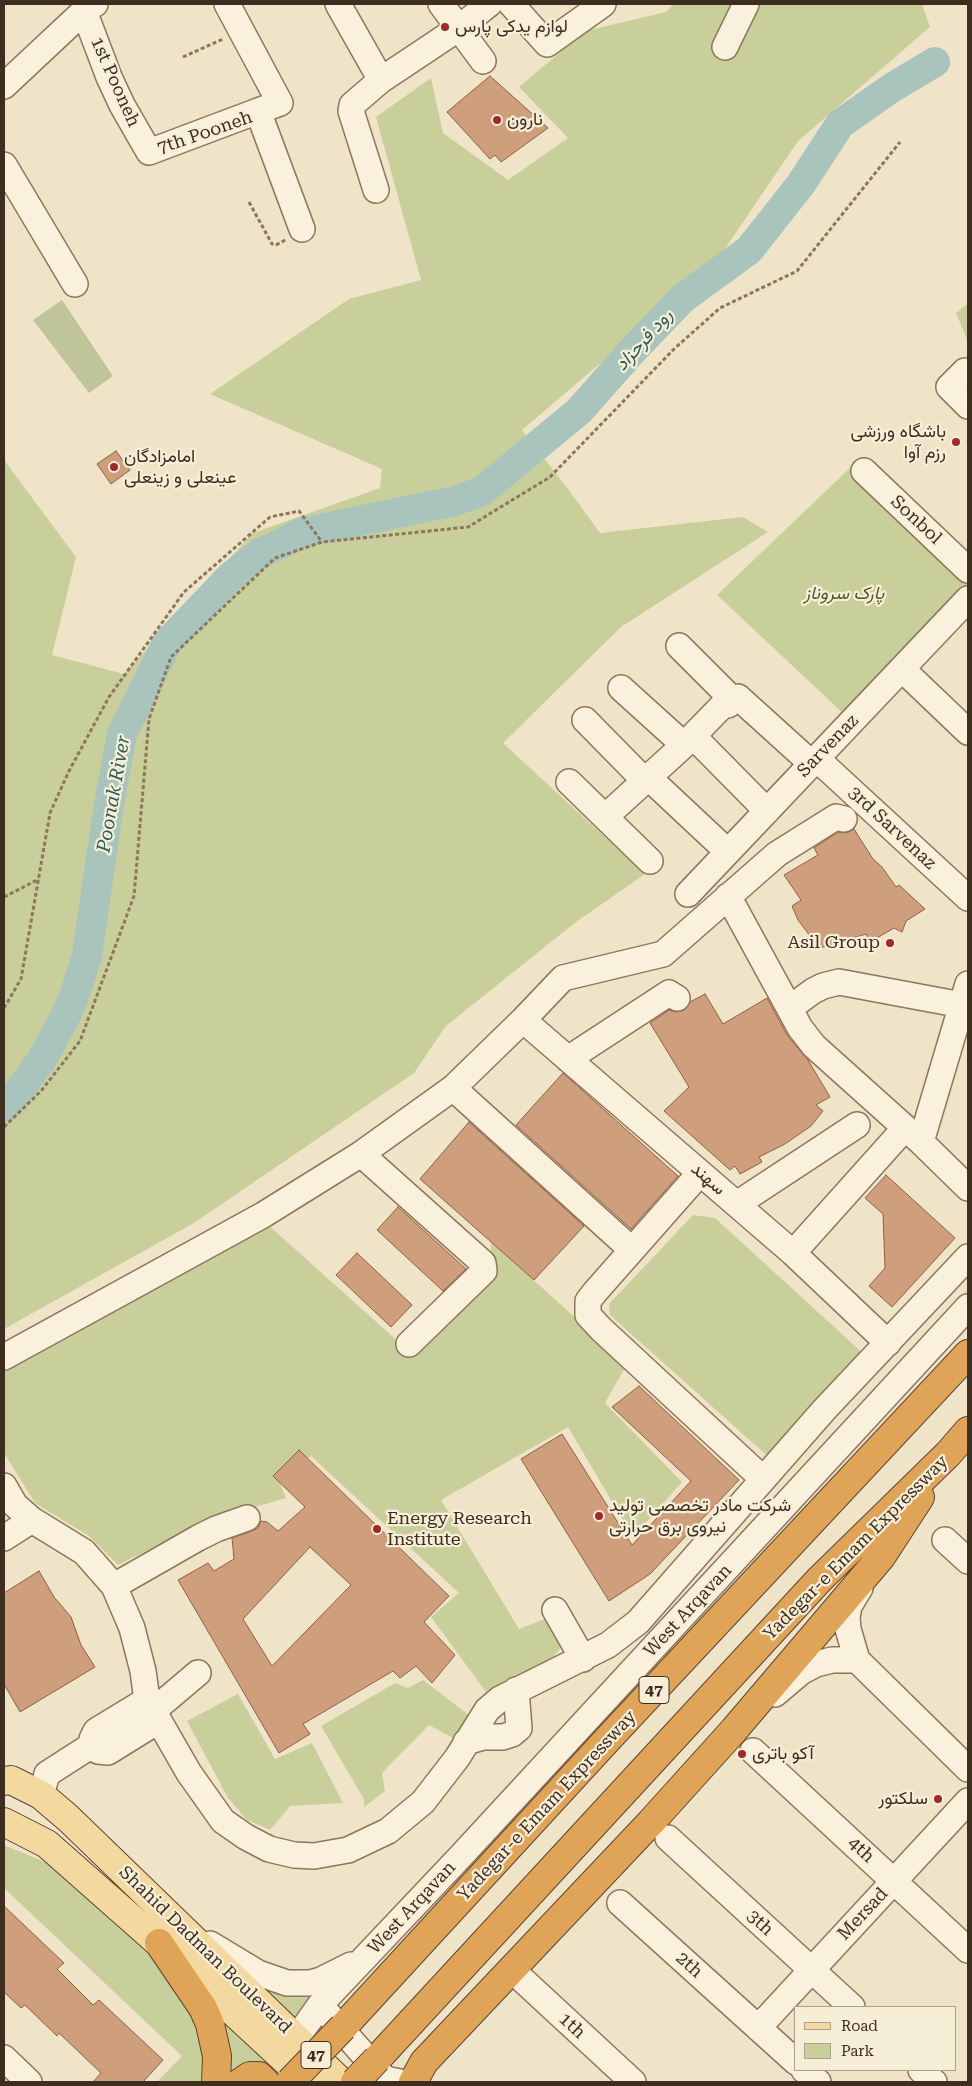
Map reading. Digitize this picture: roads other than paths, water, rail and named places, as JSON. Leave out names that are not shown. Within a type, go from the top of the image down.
[{"type":"highway","name":"Yadegar-e Emam Expressway","points":[[290,2082],[968,1354]]},
{"type":"highway","name":"Yadegar-e Emam Expressway","points":[[355,2082],[819,1580],[948,1454],[968,1431]]},
{"type":"highway","points":[[413,2082],[424,2062],[651,1822],[734,1730],[881,1558],[948,1454]]},
{"type":"highway","points":[[159,1943],[203,2008],[210,2024],[217,2056],[216,2082]]},
{"type":"highway","points":[[241,2082],[250,2076],[259,2076],[266,2082]]},
{"type":"main road","name":"Shahid Dadman Boulevard","points":[[4,1780],[11,1780],[41,1795],[68,1818],[340,2082]]},
{"type":"main road","points":[[47,1844],[68,1818]]},
{"type":"main road","name":"Shahid Dadman Boulevard","points":[[4,1822],[47,1844],[159,1943],[309,2082]]},
{"type":"street","points":[[227,4],[280,103],[258,111]]},
{"type":"street","points":[[338,4],[381,80]]},
{"type":"street","points":[[441,4],[483,61]]},
{"type":"street","points":[[376,190],[351,111],[352,105],[381,80],[459,28],[489,4]]},
{"type":"street","points":[[511,4],[548,44],[603,4]]},
{"type":"street","points":[[725,47],[746,4]]},
{"type":"street","points":[[4,86],[90,7]]},
{"type":"street","name":"1st Pooneh","points":[[90,7],[109,77],[122,105],[149,152]]},
{"type":"street","name":"7th Pooneh","points":[[149,152],[258,111],[302,229]]},
{"type":"street","points":[[4,165],[75,284]]},
{"type":"street","points":[[961,377],[968,406]]},
{"type":"street","name":"Sonbol","points":[[864,471],[968,570]]},
{"type":"street","name":"Sarvenaz","points":[[688,894],[968,599]]},
{"type":"street","points":[[604,817],[647,780],[724,704],[728,705],[734,701],[679,646]]},
{"type":"street","points":[[902,670],[968,732]]},
{"type":"street","points":[[621,688],[688,741],[767,811]]},
{"type":"street","name":"3rd Sarvenaz","points":[[734,701],[738,697],[814,761],[968,898]]},
{"type":"street","points":[[585,720],[647,780],[728,852]]},
{"type":"street","points":[[568,782],[650,861]]},
{"type":"street","points":[[4,1357],[263,1215],[361,1154],[453,1088],[563,978],[662,954],[777,854],[836,817],[844,819]]},
{"type":"street","points":[[728,896],[800,1028],[814,1046],[913,1135],[968,1188]]},
{"type":"street","points":[[790,1008],[818,988],[839,982],[965,994],[913,1135],[793,1253]]},
{"type":"street","points":[[568,1058],[669,993],[677,998]]},
{"type":"street","name":"سهند","points":[[523,1020],[793,1253],[888,1343]]},
{"type":"street","points":[[453,1088],[632,1250]]},
{"type":"street","points":[[737,1204],[857,1125]]},
{"type":"street","points":[[361,1154],[483,1263],[484,1271],[410,1344]]},
{"type":"street","points":[[700,1173],[591,1296],[588,1301],[588,1315],[763,1479]]},
{"type":"street","points":[[4,1486],[15,1505],[32,1520],[84,1552],[114,1586],[132,1628],[153,1710],[189,1773],[223,1821],[268,1849],[294,1855],[314,1856],[348,1850],[388,1830],[423,1802],[437,1786],[486,1710],[516,1690],[583,1659],[608,1645],[638,1622],[824,1410],[968,1258]]},
{"type":"street","name":"West Arqavan","points":[[296,2039],[320,2006],[364,1958],[474,1842],[968,1307]]},
{"type":"street","points":[[114,1586],[198,1538],[216,1529],[247,1518]]},
{"type":"street","points":[[4,1538],[32,1520]]},
{"type":"street","points":[[945,1540],[968,1561]]},
{"type":"street","points":[[881,1558],[849,1606],[848,1629],[857,1660],[967,1766]]},
{"type":"street","points":[[555,1610],[583,1659]]},
{"type":"street","points":[[734,1730],[801,1672],[816,1664],[832,1660],[857,1660]]},
{"type":"street","points":[[41,1795],[47,1774],[92,1745],[92,1739],[96,1731],[153,1710],[198,1673]]},
{"type":"street","points":[[466,1742],[483,1737],[503,1737],[512,1734],[520,1728],[516,1690]]},
{"type":"street","name":"4th","points":[[754,1751],[968,1950]]},
{"type":"street","name":"Mersad","points":[[758,2028],[968,1801]]},
{"type":"street","name":"3th","points":[[668,1838],[851,2006]]},
{"type":"street","name":"2th","points":[[620,1903],[794,2060]]},
{"type":"street","name":"West Arqavan","points":[[180,1925],[240,1964],[275,1980],[287,1983],[310,1983],[321,1980],[364,1958]]},
{"type":"street","name":"1th","points":[[512,1970],[633,2082]]},
{"type":"street","points":[[320,2006],[386,2079],[400,2082]]},
{"type":"street","points":[[4,2058],[29,2082]]},
{"type":"street","points":[[805,2071],[818,2082]]},
{"type":"street","points":[[921,2071],[934,2082]]},
{"type":"waterway","name":"رود فرحزاد","points":[[4,1107],[41,1061],[75,994],[87,955],[109,804],[122,734],[167,643],[230,577],[260,553],[301,533],[455,501],[482,491],[579,411],[632,351],[683,298],[749,250],[801,184],[840,124],[893,87],[935,62]]},
{"type":"place","name":"لوازم یدکی پارس","points":[[445,27]]},
{"type":"place","name":"نارون","points":[[497,120]]},
{"type":"place","name":"باشگاه ورزشی رزم آوا","points":[[956,442]]},
{"type":"place","name":"امامزادگان عینعلی و زینعلی","points":[[114,467]]},
{"type":"place","name":"Asil Group","points":[[890,943]]},
{"type":"place","name":"شرکت مادر تخصصی تولید نیروی برق حرارتی","points":[[599,1516]]},
{"type":"place","name":"Energy Research Institute","points":[[377,1529]]},
{"type":"place","name":"آکو باتری","points":[[742,1754]]},
{"type":"place","name":"سلکتور","points":[[938,1799]]},
{"type":"park label","name":"پارک سروناز","points":[[844,594]]},
{"type":"water label","name":"Poonak River","points":[[114,794]]}]
